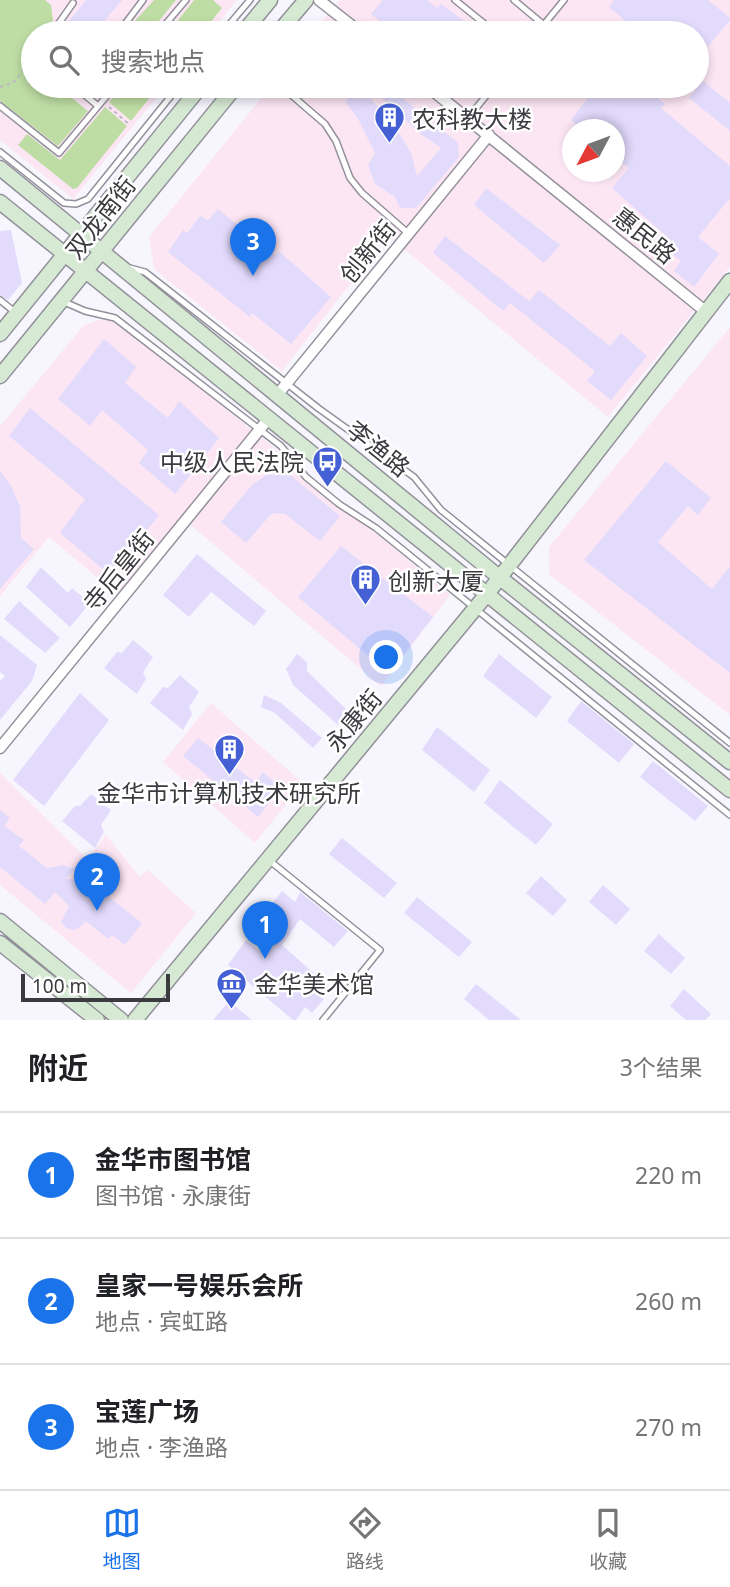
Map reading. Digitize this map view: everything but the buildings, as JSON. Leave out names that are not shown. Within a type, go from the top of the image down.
[{"type":"main road","points":[[253,21],[270,0]]},
{"type":"main road","points":[[288,21],[306,0]]},
{"type":"main road","name":"双龙南街","points":[[0,334],[191,98]]},
{"type":"main road","name":"双龙南街","points":[[0,376],[226,98]]},
{"type":"main road","name":"李渔路","points":[[0,168],[117,265],[282,389],[499,577],[730,762]]},
{"type":"main road","name":"李渔路","points":[[0,202],[86,271],[264,424],[487,594],[730,790]]},
{"type":"main road","name":"永康街","points":[[135,1020],[487,594],[730,281]]},
{"type":"main road","points":[[0,921],[121,1020]]},
{"type":"main road","points":[[0,943],[97,1020]]},
{"type":"street","points":[[319,0],[346,21]]},
{"type":"street","name":"惠民路","points":[[442,98],[705,311]]},
{"type":"street","name":"创新街","points":[[282,389],[489,135]]},
{"type":"street","name":"寺后皇街","points":[[0,748],[264,424]]},
{"type":"lane","points":[[127,21],[143,0]]},
{"type":"lane","points":[[168,21],[186,0]]},
{"type":"lane","points":[[232,21],[250,0]]},
{"type":"lane","points":[[455,0],[481,21]]},
{"type":"lane","points":[[514,0],[539,21]]},
{"type":"lane","points":[[547,21],[564,0]]},
{"type":"lane","points":[[60,21],[73,1]]},
{"type":"lane","points":[[91,98],[100,104]]},
{"type":"lane","points":[[0,106],[59,153],[105,98]]},
{"type":"lane","points":[[0,152],[64,203],[76,204],[88,199],[169,98]]},
{"type":"lane","points":[[295,98],[325,124],[336,141],[350,178],[362,193],[409,233]]},
{"type":"lane","points":[[468,118],[484,98]]},
{"type":"lane","points":[[0,300],[16,313]]},
{"type":"lane","points":[[62,301],[85,311],[115,318],[264,424],[306,477],[376,528],[730,815]]},
{"type":"lane","points":[[282,389],[414,477],[441,510],[730,743]]},
{"type":"lane","points":[[268,859],[380,950],[323,1020]]},
{"type":"path","points":[[0,87],[13,83],[21,73]]},
{"type":"path","points":[[100,104],[130,125]]},
{"type":"shaded area","points":[[0,0],[237,0],[220,21],[21,21],[21,98],[156,98],[73,199],[0,140]]},
{"type":"shaded area","points":[[340,0],[730,0],[730,267],[608,417],[388,236],[282,371],[154,269],[149,237],[261,98],[709,98],[709,21],[323,21]]},
{"type":"shaded area","points":[[105,318],[120,323],[450,595],[381,686],[187,522],[124,600],[49,537],[0,596],[0,426],[84,325]]},
{"type":"shaded area","points":[[730,327],[730,715],[549,574],[549,547]]},
{"type":"shaded area","points":[[211,703],[303,783],[255,843],[163,762]]},
{"type":"shaded area","points":[[0,773],[87,859],[106,835],[140,877],[148,870],[196,913],[131,993],[0,885]]},
{"type":"green space","points":[[0,0],[45,0],[51,5],[53,21],[21,21],[21,98],[72,98],[88,111],[58,146],[0,101]]},
{"type":"green space","points":[[154,0],[176,0],[159,21],[135,21]]},
{"type":"green space","points":[[194,0],[213,0],[222,8],[212,21],[177,21]]},
{"type":"green space","points":[[113,98],[149,98],[131,121],[109,102]]},
{"type":"green space","points":[[105,107],[127,126],[77,188],[73,189],[18,145],[27,134],[60,160]]},
{"type":"place","name":"农科教大楼","points":[[389,145]]},
{"type":"place","name":"宝莲广场","points":[[253,276]]},
{"type":"place","name":"中级人民法院","points":[[327,488]]},
{"type":"place","name":"创新大厦","points":[[365,607]]},
{"type":"place","name":"金华市计算机技术研究所","points":[[229,777]]},
{"type":"place","name":"皇家一号娱乐会所","points":[[97,911]]},
{"type":"place","name":"金华市图书馆","points":[[265,959]]},
{"type":"place","name":"金华美术馆","points":[[231,1010]]}]
